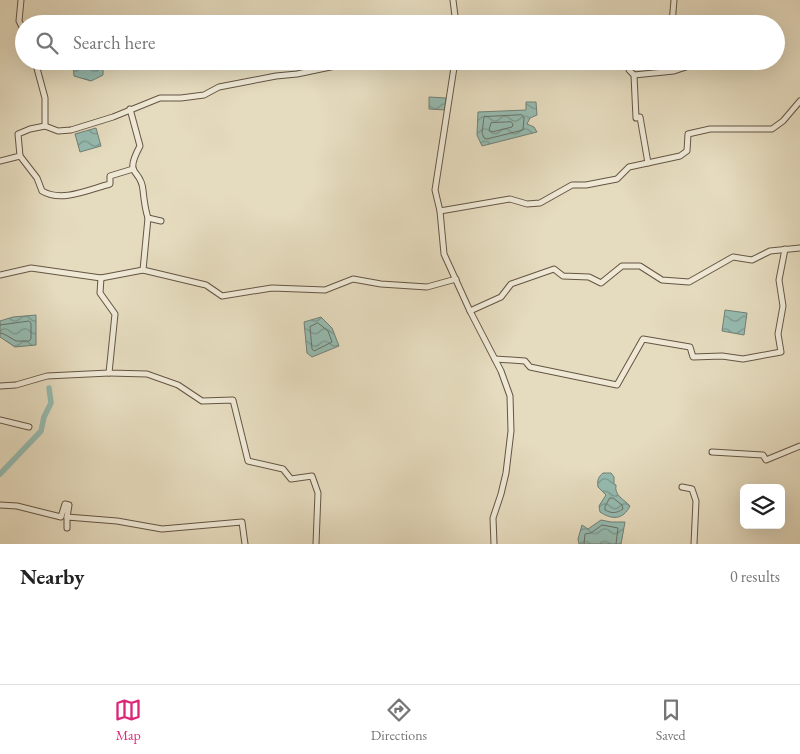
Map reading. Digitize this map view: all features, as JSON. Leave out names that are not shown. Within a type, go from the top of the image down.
[{"type":"street","points":[[20,15],[21,0]]},
{"type":"street","points":[[453,0],[455,15]]},
{"type":"street","points":[[673,15],[674,0]]},
{"type":"street","points":[[37,70],[45,98],[45,126]]},
{"type":"street","points":[[132,169],[110,176],[110,184],[89,191],[53,196],[42,191],[37,178],[20,156],[18,134],[45,126],[58,131],[71,130],[113,117],[160,98],[204,95],[219,87],[316,70]]},
{"type":"street","points":[[454,70],[435,190],[440,211],[444,254],[470,311],[495,359],[510,396],[512,431],[506,473],[492,518],[494,544]]},
{"type":"street","points":[[629,70],[634,75],[636,118],[640,117],[648,163]]},
{"type":"street","points":[[634,75],[677,70]]},
{"type":"street","points":[[440,211],[510,199],[527,204],[540,203],[572,185],[586,185],[617,179],[629,167],[680,156],[687,151],[688,134],[710,128],[772,129],[800,101]]},
{"type":"street","points":[[130,109],[140,146],[132,162],[132,169],[140,180],[143,189],[148,218],[143,270]]},
{"type":"street","points":[[0,161],[20,156]]},
{"type":"street","points":[[148,218],[161,221]]},
{"type":"street","points":[[470,311],[501,297],[511,284],[554,269],[563,276],[589,277],[601,283],[622,266],[640,266],[662,280],[690,282],[733,257],[752,260],[770,251],[800,248]]},
{"type":"street","points":[[495,359],[525,361],[530,368],[617,385],[643,339],[690,348],[694,357],[722,356],[743,358],[781,352],[778,334],[783,306],[779,280],[785,249]]},
{"type":"street","points":[[0,275],[31,268],[101,278],[143,270],[206,285],[222,296],[272,288],[325,290],[353,279],[381,284],[427,287],[456,279]]},
{"type":"street","points":[[101,278],[100,293],[115,314],[109,373]]},
{"type":"street","points":[[0,386],[47,376],[109,373],[147,374],[178,386],[202,401],[233,400],[248,461],[283,469],[291,479],[312,476],[318,493],[316,544]]},
{"type":"street","points":[[0,420],[29,427]]},
{"type":"street","points":[[712,452],[763,455],[766,460],[800,446]]},
{"type":"street","points":[[682,487],[692,489],[696,501],[694,544]]},
{"type":"street","points":[[0,506],[17,506],[61,517],[65,504],[69,505],[67,528]]},
{"type":"street","points":[[67,517],[117,521],[162,529],[242,522],[245,544]]},
{"type":"water","points":[[73,70],[103,70],[103,75],[91,81],[74,76]]},
{"type":"water","points":[[429,97],[446,98],[445,110],[429,109]]},
{"type":"water","points":[[526,102],[536,102],[537,115],[530,118],[527,124],[534,127],[537,132],[482,146],[477,135],[478,112],[526,110]]},
{"type":"water","points":[[96,128],[101,146],[80,152],[75,134]]},
{"type":"water","points":[[725,310],[747,313],[744,335],[722,331]]},
{"type":"water","points":[[36,315],[36,345],[15,347],[0,337],[0,321],[13,317]]},
{"type":"water","points":[[321,317],[332,328],[339,346],[312,357],[307,353],[304,322]]},
{"type":"water","points":[[603,473],[611,473],[614,477],[616,492],[630,506],[621,516],[613,517],[600,512],[599,506],[606,495],[598,487],[598,479]]},
{"type":"water","points":[[601,520],[625,522],[621,544],[579,544],[578,539],[582,525],[588,529]]},
{"type":"waterway","points":[[0,474],[41,431],[44,417],[51,403],[49,388]]}]
